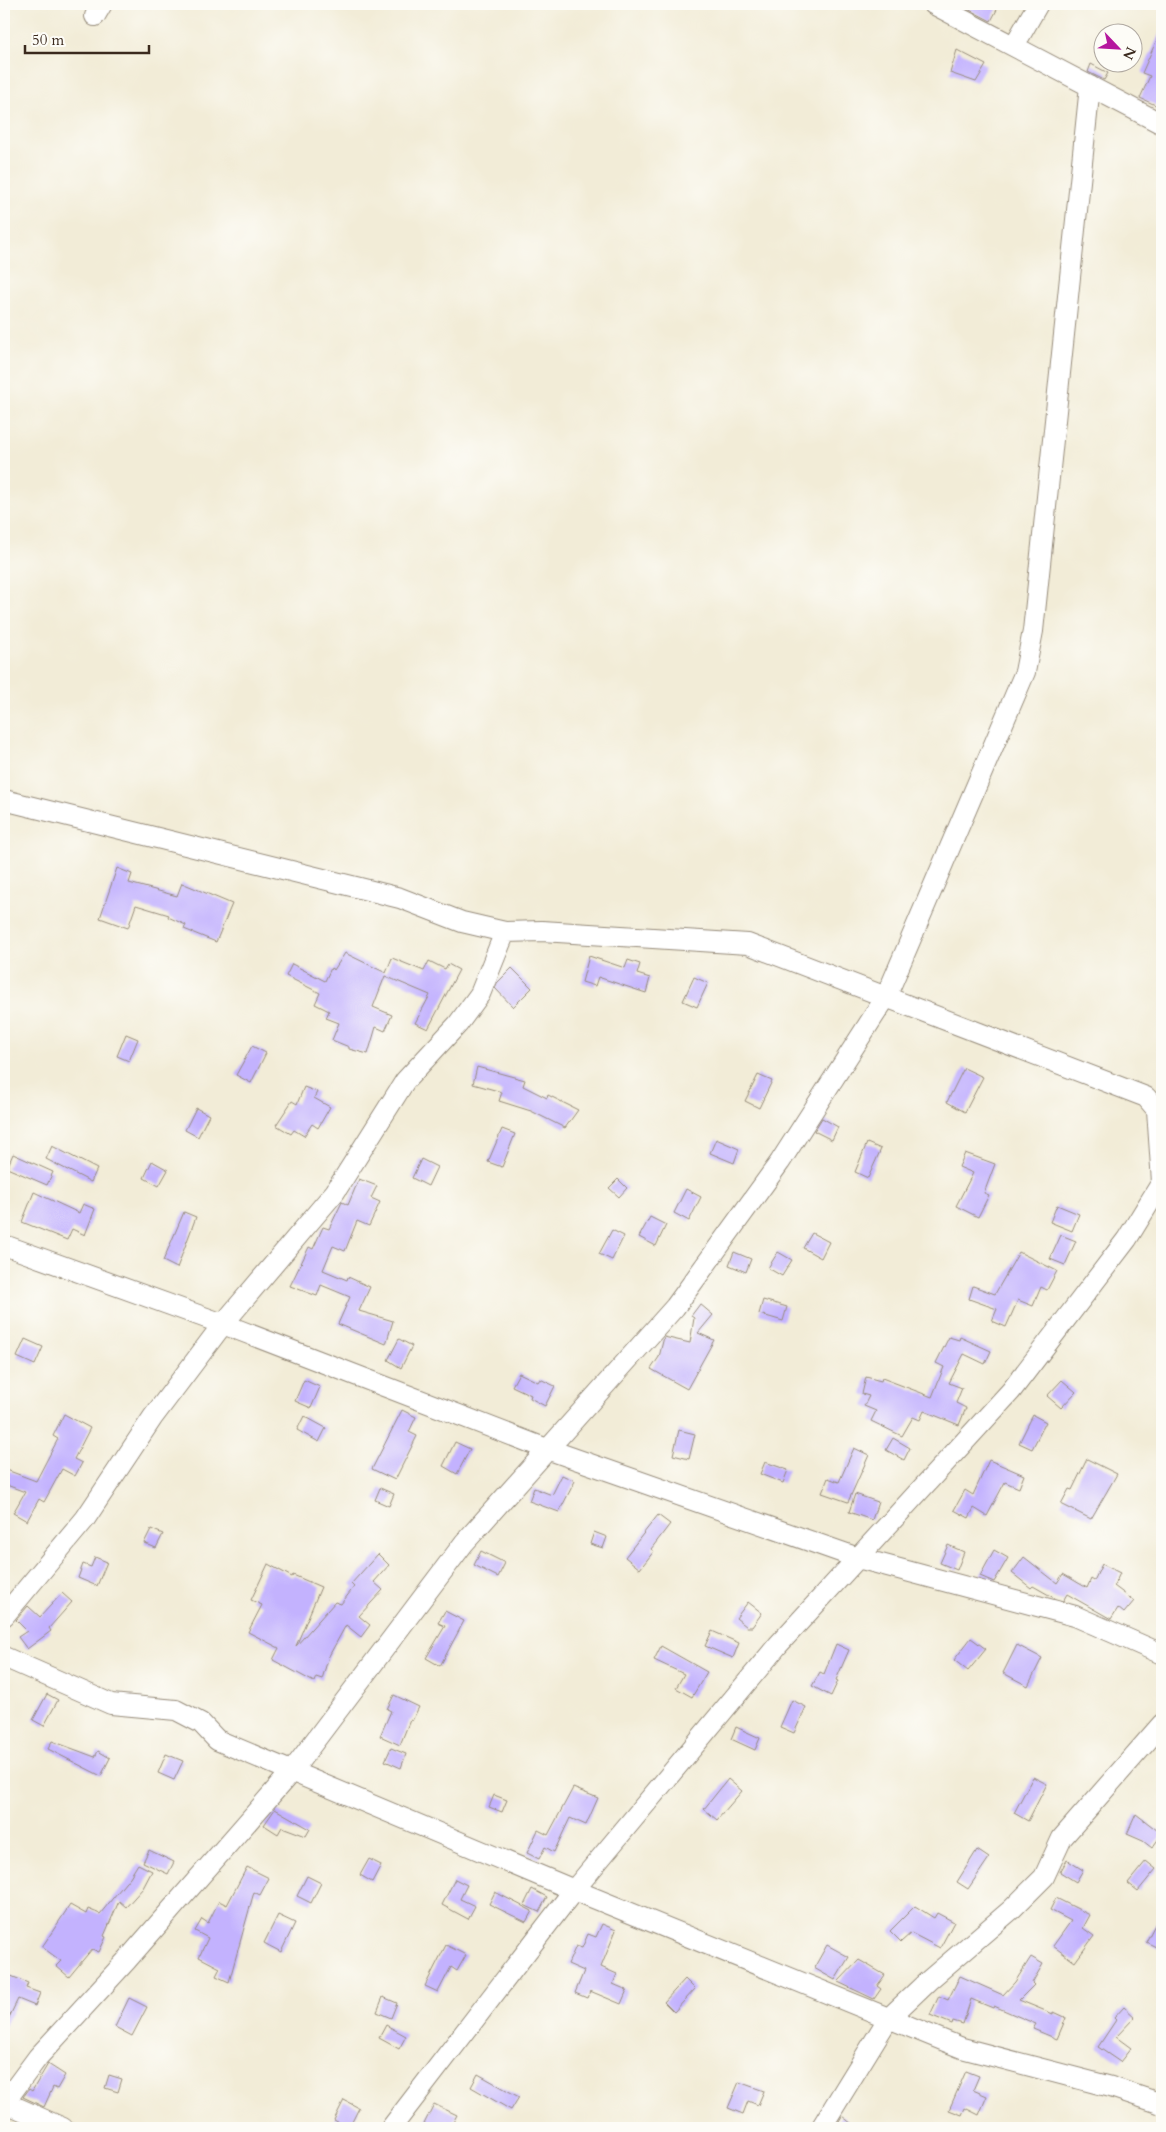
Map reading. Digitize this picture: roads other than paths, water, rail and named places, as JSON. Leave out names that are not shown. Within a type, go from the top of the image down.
[{"type":"street","points":[[933,4],[1162,124]]},
{"type":"street","points":[[1014,46],[1038,4]]},
{"type":"street","points":[[63,2128],[4,2103],[38,2057],[127,1960],[292,1772],[464,1543],[675,1307],[780,1162],[886,997],[1025,672],[1033,631],[1090,86]]},
{"type":"street","points":[[4,800],[400,898],[462,922],[505,932],[542,931],[748,944],[1146,1097],[1157,1110],[1162,1182],[1127,1239],[1011,1391],[778,1644],[574,1890],[391,2128]]},
{"type":"street","points":[[4,1616],[86,1518],[153,1417],[223,1324],[335,1192],[405,1080],[458,1024],[480,994],[505,932]]},
{"type":"street","points":[[4,1245],[223,1324],[547,1449],[858,1558],[1075,1616],[1162,1654]]},
{"type":"street","points":[[4,1657],[111,1704],[176,1710],[201,1723],[217,1740],[574,1890],[962,2048],[1112,2087],[1162,2104]]},
{"type":"street","points":[[821,2128],[888,2019],[928,1981],[1012,1909],[1044,1877],[1062,1838],[1162,1724]]}]
